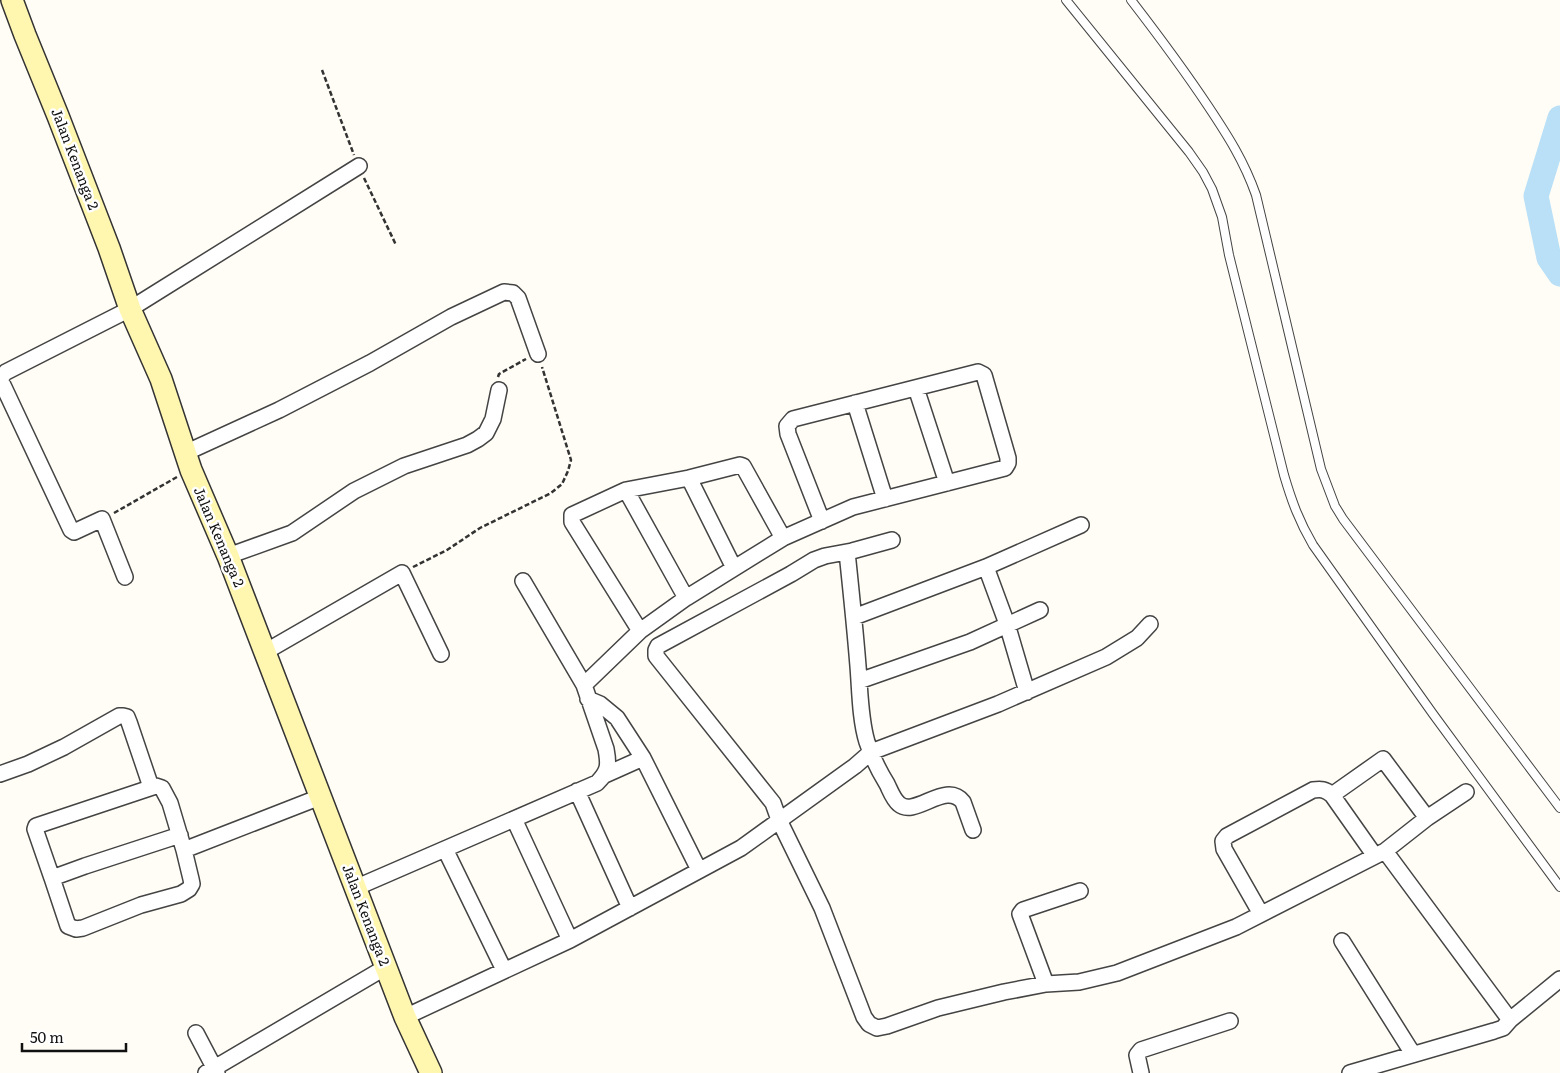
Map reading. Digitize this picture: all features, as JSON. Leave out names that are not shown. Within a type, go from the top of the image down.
[{"type":"main road","name":"Jalan Kenanga 2","points":[[12,0],[58,116],[130,309],[161,379],[188,462],[228,556],[405,1017],[431,1073]]},
{"type":"street","points":[[125,577],[102,519],[74,532],[71,530],[1,381],[2,376],[6,372],[130,309],[359,166]]},
{"type":"street","points":[[188,462],[279,410],[370,363],[451,317],[504,292],[513,293],[518,298],[538,354]]},
{"type":"street","points":[[586,692],[640,631],[686,598],[783,538],[853,507],[1005,468],[1008,458],[984,375],[978,372],[792,419],[787,426],[788,434],[822,520]]},
{"type":"street","points":[[916,388],[947,483]]},
{"type":"street","points":[[228,556],[292,533],[354,490],[404,466],[478,439],[486,433],[493,419],[499,390]]},
{"type":"street","points":[[855,403],[885,499]]},
{"type":"street","points":[[640,631],[572,522],[572,516],[626,490],[689,478],[740,465],[743,466],[783,538]]},
{"type":"street","points":[[689,478],[734,568]]},
{"type":"street","points":[[626,490],[686,598]]},
{"type":"street","points":[[854,617],[986,566],[1081,525]]},
{"type":"street","points":[[892,540],[814,560],[658,646],[656,650],[656,656],[773,803],[779,820],[822,908],[864,1017],[869,1024],[876,1028],[938,1008],[1004,992],[1046,984],[1079,982],[1116,973],[1236,927],[1380,853],[1466,792]]},
{"type":"street","points":[[847,552],[859,681],[867,741],[880,772],[900,805],[905,807],[914,806],[937,797],[954,796],[960,798],[973,830]]},
{"type":"street","points":[[986,566],[1027,692]]},
{"type":"street","points":[[265,652],[402,572],[441,654]]},
{"type":"street","points":[[523,581],[586,692],[606,749],[608,768],[605,775]]},
{"type":"street","points":[[859,681],[970,642],[1040,610]]},
{"type":"street","points":[[405,1017],[570,940],[741,848],[855,766],[871,752],[989,708],[1106,657],[1137,638],[1150,624]]},
{"type":"street","points":[[586,692],[617,718],[643,758],[699,870]]},
{"type":"street","points":[[0,774],[28,764],[64,747],[119,716],[123,716],[129,722],[151,787]]},
{"type":"street","points":[[356,888],[597,783],[605,775],[643,758]]},
{"type":"street","points":[[1332,795],[1383,759],[1427,818]]},
{"type":"street","points":[[156,786],[165,791],[182,842],[192,884],[189,890],[141,905],[83,928],[76,928],[68,926],[35,829],[36,826],[156,786]]},
{"type":"street","points":[[1261,914],[1224,849],[1222,841],[1227,836],[1313,790],[1326,790],[1380,853],[1510,1020]]},
{"type":"street","points":[[577,791],[630,908]]},
{"type":"street","points":[[52,878],[85,866],[182,842],[320,797]]},
{"type":"street","points":[[514,819],[570,940]]},
{"type":"street","points":[[445,849],[504,970]]},
{"type":"street","points":[[1046,984],[1020,914],[1023,910],[1080,891]]},
{"type":"street","points":[[1342,941],[1414,1054]]},
{"type":"street","points":[[196,1033],[213,1071],[386,967]]},
{"type":"street","points":[[1350,1073],[1503,1028],[1510,1020],[1560,979]]},
{"type":"street","points":[[1141,1073],[1137,1058],[1141,1050],[1230,1020]]},
{"type":"lane","points":[[1066,0],[1184,146],[1203,172],[1212,189],[1222,217],[1229,255],[1284,475],[1295,510],[1304,530],[1421,698],[1560,887]]},
{"type":"lane","points":[[1131,0],[1172,52],[1197,89],[1249,175],[1256,195],[1321,469],[1335,506],[1374,562],[1560,808]]},
{"type":"path","points":[[322,70],[359,166],[396,245]]},
{"type":"path","points":[[402,572],[447,550],[480,528],[551,493],[562,484],[571,460],[538,354],[499,374],[497,380],[499,390]]},
{"type":"path","points":[[102,519],[188,462]]},
{"type":"waterway","points":[[1560,118],[1536,196],[1549,258],[1560,274]]}]
